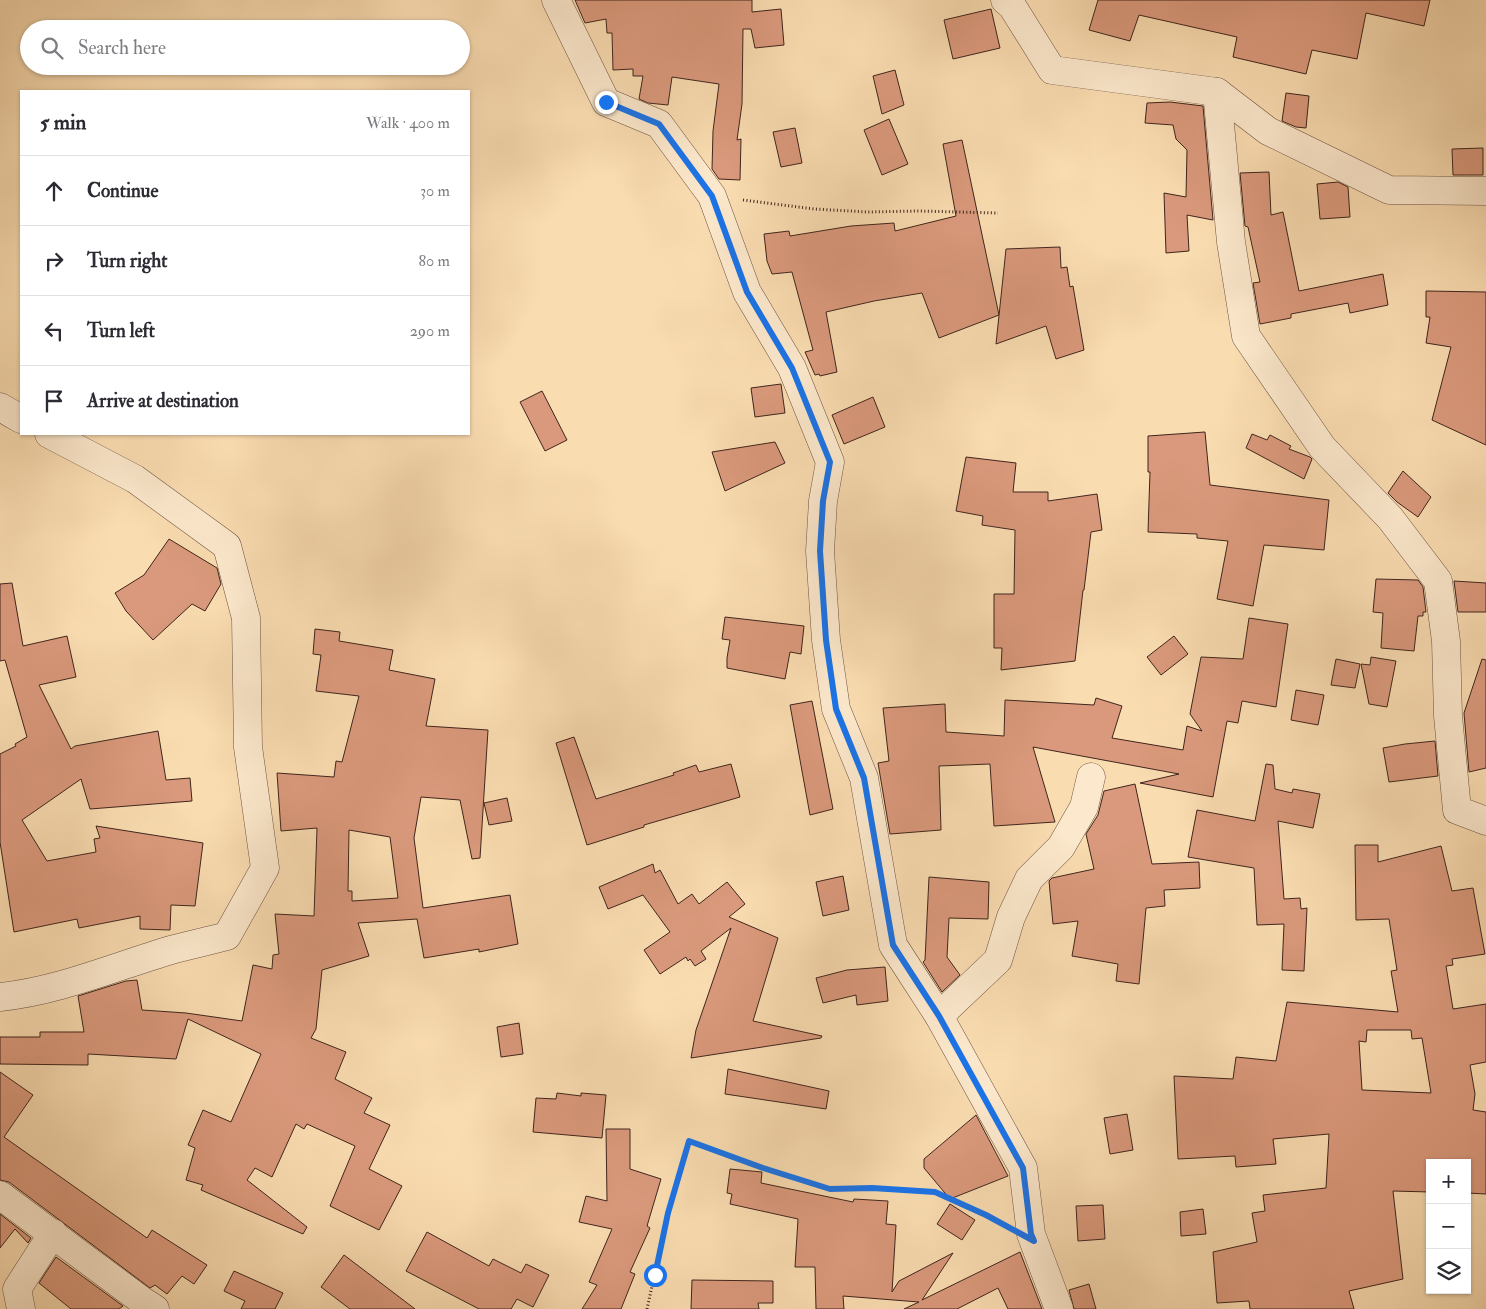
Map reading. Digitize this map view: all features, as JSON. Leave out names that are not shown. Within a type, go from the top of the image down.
[{"type":"street","points":[[556,0],[606,102],[659,124],[712,196],[747,292],[792,368],[830,462],[823,501],[820,551],[826,640],[836,709],[864,778],[893,945],[939,1016],[1023,1168],[1031,1234],[1059,1309]]},
{"type":"street","points":[[1005,0],[1012,6],[1052,70],[1216,92],[1268,132],[1389,190],[1486,191]]},
{"type":"street","points":[[1216,92],[1231,242],[1246,336],[1322,447],[1390,518],[1438,581],[1446,640],[1448,716],[1457,810],[1486,821]]},
{"type":"street","points":[[0,407],[20,418]]},
{"type":"street","points":[[0,997],[28,994],[109,971],[172,950],[227,936],[265,868],[248,747],[246,618],[227,546],[136,479],[51,435]]},
{"type":"street","points":[[939,1016],[998,960],[1011,917],[1029,879],[1061,847],[1084,808],[1091,777]]},
{"type":"street","points":[[0,1195],[155,1309]]},
{"type":"street","points":[[21,1309],[17,1289],[52,1233]]},
{"type":"path","points":[[712,196],[814,209],[859,212],[998,213]]},
{"type":"path","points":[[647,1309],[668,1213],[689,1141],[763,1168],[830,1189],[872,1188],[935,1192],[986,1215],[1034,1241]]},
{"type":"building","points":[[575,0],[752,0],[752,12],[781,9],[784,45],[755,48],[751,29],[743,29],[742,104],[737,140],[741,139],[740,180],[719,179],[712,169],[713,131],[719,84],[672,77],[668,105],[648,103],[639,99],[643,76],[633,76],[633,69],[613,70],[612,33],[607,33],[606,19],[585,23]]},
{"type":"building","points":[[1098,0],[1430,0],[1424,26],[1366,13],[1357,59],[1312,50],[1306,74],[1233,57],[1237,37],[1139,15],[1130,41],[1089,30]]},
{"type":"building","points":[[991,9],[1000,48],[953,59],[944,20]]},
{"type":"building","points":[[895,70],[904,105],[882,114],[873,76]]},
{"type":"building","points":[[1286,93],[1309,96],[1306,128],[1296,127],[1282,121]]},
{"type":"building","points":[[1170,102],[1203,106],[1213,220],[1187,215],[1189,251],[1166,253],[1164,193],[1186,197],[1187,150],[1176,139],[1173,125],[1145,123],[1147,103]]},
{"type":"building","points":[[889,119],[908,164],[882,175],[864,130]]},
{"type":"building","points":[[795,128],[802,163],[781,167],[773,132]]},
{"type":"building","points":[[962,140],[999,315],[939,338],[922,293],[826,312],[837,372],[820,376],[819,374],[815,375],[805,352],[813,350],[792,272],[772,274],[767,261],[764,234],[789,231],[790,236],[851,226],[894,223],[895,231],[956,216],[943,144]]},
{"type":"building","points":[[1483,148],[1483,175],[1453,175],[1452,149]]},
{"type":"building","points":[[1269,172],[1271,215],[1283,212],[1299,291],[1383,274],[1388,305],[1350,313],[1348,303],[1291,314],[1291,318],[1260,324],[1253,283],[1260,282],[1248,227],[1245,226],[1240,173]]},
{"type":"building","points":[[1338,182],[1348,187],[1350,217],[1320,219],[1317,184]]},
{"type":"building","points":[[1060,247],[1061,268],[1067,267],[1070,287],[1073,286],[1084,350],[1056,359],[1046,326],[996,344],[1006,249]]},
{"type":"building","points":[[1426,291],[1486,292],[1486,445],[1432,420],[1451,347],[1426,343],[1430,317],[1426,317]]},
{"type":"building","points":[[781,384],[785,413],[755,417],[751,388]]},
{"type":"building","points":[[542,391],[567,440],[545,451],[520,402]]},
{"type":"building","points":[[873,397],[885,427],[844,444],[832,415]]},
{"type":"building","points":[[1205,432],[1210,485],[1329,500],[1324,550],[1264,545],[1253,606],[1217,599],[1228,541],[1197,538],[1197,534],[1148,532],[1150,472],[1148,472],[1148,436]]},
{"type":"building","points":[[1252,434],[1267,440],[1270,435],[1291,446],[1289,449],[1310,457],[1312,459],[1304,479],[1246,448]]},
{"type":"building","points":[[775,442],[785,463],[725,491],[712,452]]},
{"type":"building","points":[[966,457],[1016,463],[1013,492],[1048,492],[1048,501],[1097,494],[1102,530],[1091,532],[1075,661],[1001,670],[1002,648],[994,648],[994,594],[1014,594],[1015,530],[982,525],[983,516],[956,511]]},
{"type":"building","points":[[1403,471],[1431,497],[1418,517],[1388,493]]},
{"type":"building","points":[[169,539],[217,568],[221,584],[205,611],[192,604],[153,640],[126,611],[115,593],[144,575]]},
{"type":"building","points":[[1376,579],[1418,580],[1423,587],[1426,612],[1423,612],[1423,616],[1418,616],[1414,651],[1381,648],[1383,613],[1373,612]]},
{"type":"building","points":[[1454,581],[1486,583],[1486,612],[1458,612]]},
{"type":"building","points":[[12,583],[23,646],[67,636],[76,677],[39,685],[71,749],[75,746],[158,731],[166,780],[190,778],[192,801],[90,809],[81,779],[22,820],[47,861],[96,852],[94,839],[100,838],[96,826],[203,843],[195,906],[171,905],[170,930],[140,929],[140,916],[79,928],[77,919],[14,932],[0,842],[0,754],[16,746],[15,744],[27,737],[5,660],[0,661],[0,584]]},
{"type":"building","points":[[725,617],[804,626],[801,654],[790,652],[785,679],[727,668],[730,640],[722,639]]},
{"type":"building","points":[[1249,618],[1288,624],[1276,707],[1242,701],[1238,723],[1227,721],[1213,797],[1140,783],[1179,774],[1033,747],[1055,822],[994,826],[990,764],[939,766],[941,830],[890,834],[878,763],[889,761],[883,708],[945,704],[946,732],[1004,736],[1005,700],[1094,705],[1096,698],[1122,706],[1112,738],[1183,750],[1187,726],[1202,731],[1190,714],[1201,657],[1243,659]]},
{"type":"building","points":[[315,629],[340,632],[339,641],[393,650],[389,670],[435,679],[426,726],[488,730],[480,858],[472,859],[460,800],[421,797],[414,838],[423,908],[510,895],[518,944],[479,952],[479,949],[424,958],[417,919],[358,923],[369,956],[322,970],[316,1029],[311,1038],[346,1052],[335,1079],[372,1098],[364,1113],[390,1125],[369,1169],[402,1186],[379,1230],[330,1206],[355,1146],[307,1124],[304,1129],[296,1124],[272,1177],[255,1168],[247,1180],[307,1227],[303,1234],[201,1190],[203,1185],[186,1180],[195,1148],[188,1145],[203,1110],[231,1122],[261,1054],[188,1019],[176,1059],[88,1054],[88,1065],[0,1064],[0,1037],[40,1037],[40,1032],[84,1032],[78,996],[126,981],[137,980],[142,1010],[186,1013],[242,1021],[253,965],[272,969],[273,955],[279,954],[275,914],[314,916],[317,828],[281,831],[277,773],[334,777],[336,761],[342,762],[359,696],[316,691],[321,655],[313,654]],"holes":[[[349,830],[390,837],[398,898],[352,901],[352,891],[348,891]]]},
{"type":"building","points":[[1174,636],[1188,654],[1161,675],[1147,657]]},
{"type":"building","points":[[1371,657],[1396,661],[1387,707],[1369,704],[1361,664],[1370,665]]},
{"type":"building","points":[[1336,659],[1360,664],[1355,688],[1331,685]]},
{"type":"building","points":[[1482,659],[1486,660],[1486,768],[1469,772],[1464,713]]},
{"type":"building","points":[[1296,690],[1324,695],[1318,725],[1291,720]]},
{"type":"building","points":[[812,701],[833,809],[810,815],[790,705]]},
{"type":"building","points":[[574,737],[596,799],[674,775],[673,773],[696,765],[699,772],[731,764],[740,797],[644,825],[644,827],[587,845],[556,743]]},
{"type":"building","points":[[1435,741],[1438,776],[1389,782],[1383,748]]},
{"type":"building","points":[[1266,764],[1273,765],[1275,789],[1292,793],[1293,789],[1320,794],[1313,828],[1278,821],[1284,899],[1300,898],[1301,909],[1307,908],[1304,971],[1282,970],[1284,924],[1257,925],[1254,868],[1188,857],[1197,810],[1255,821]]},
{"type":"building","points":[[1135,784],[1152,864],[1199,862],[1200,888],[1164,890],[1165,906],[1146,908],[1139,984],[1116,981],[1118,964],[1072,956],[1078,921],[1053,924],[1049,881],[1052,878],[1094,869],[1086,834],[1098,815],[1104,791]]},
{"type":"building","points":[[507,798],[512,821],[489,825],[484,803]]},
{"type":"building","points":[[1355,845],[1378,845],[1378,862],[1441,846],[1452,891],[1473,888],[1485,954],[1452,959],[1453,965],[1446,966],[1453,1009],[1486,1004],[1486,1062],[1470,1065],[1475,1094],[1473,1110],[1486,1112],[1486,1194],[1471,1193],[1471,1159],[1426,1159],[1426,1192],[1393,1191],[1403,1279],[1349,1291],[1354,1309],[1250,1309],[1249,1301],[1217,1303],[1213,1252],[1257,1242],[1252,1213],[1265,1211],[1263,1195],[1326,1188],[1329,1134],[1273,1139],[1276,1164],[1236,1167],[1235,1156],[1178,1159],[1174,1076],[1233,1079],[1236,1057],[1276,1061],[1287,1002],[1398,1012],[1391,971],[1397,970],[1389,919],[1356,920]],"holes":[[[1367,1030],[1411,1030],[1412,1039],[1422,1038],[1431,1093],[1362,1090],[1359,1041],[1366,1042]]]},
{"type":"building","points":[[653,864],[655,873],[660,870],[678,904],[692,894],[699,904],[727,882],[745,904],[729,917],[778,938],[753,1021],[822,1036],[821,1038],[691,1058],[696,1030],[731,928],[701,951],[706,959],[695,966],[686,957],[660,974],[644,950],[670,932],[643,895],[608,909],[599,887]]},
{"type":"building","points":[[843,876],[849,910],[823,916],[816,882]]},
{"type":"building","points":[[929,877],[989,882],[988,919],[949,918],[947,957],[960,975],[942,992],[923,962],[925,960]]},
{"type":"building","points":[[885,967],[888,1001],[857,1005],[856,995],[823,1003],[816,978],[847,970]]},
{"type":"building","points":[[519,1023],[523,1054],[501,1057],[497,1027]]},
{"type":"building","points":[[728,1069],[829,1091],[826,1109],[725,1094]]},
{"type":"building","points":[[0,1072],[33,1095],[4,1137],[147,1238],[152,1230],[207,1265],[194,1284],[182,1276],[167,1294],[155,1285],[150,1288],[9,1182],[0,1180]]},
{"type":"building","points":[[557,1093],[581,1096],[581,1093],[606,1095],[602,1138],[533,1132],[536,1098],[556,1099]]},
{"type":"building","points":[[1127,1114],[1133,1150],[1110,1154],[1104,1118]]},
{"type":"building","points":[[976,1115],[1008,1176],[950,1199],[924,1168],[924,1159]]},
{"type":"building","points":[[606,1129],[630,1129],[630,1169],[661,1179],[647,1226],[650,1228],[630,1272],[635,1274],[621,1309],[582,1309],[597,1285],[589,1282],[612,1229],[579,1222],[586,1196],[607,1201]]},
{"type":"building","points":[[730,1169],[762,1172],[761,1183],[853,1202],[854,1199],[888,1201],[886,1224],[896,1225],[892,1292],[899,1281],[953,1253],[922,1300],[1020,1252],[1042,1309],[1008,1309],[998,1288],[957,1309],[904,1309],[919,1302],[843,1296],[844,1309],[816,1309],[815,1267],[795,1267],[798,1219],[730,1204],[732,1194],[727,1193]]},
{"type":"building","points":[[950,1204],[975,1220],[962,1240],[937,1224]]},
{"type":"building","points":[[1103,1205],[1105,1239],[1078,1241],[1076,1206]]},
{"type":"building","points":[[1203,1209],[1206,1234],[1181,1236],[1180,1212]]},
{"type":"building","points":[[0,1214],[31,1238],[28,1243],[15,1229],[0,1248]]},
{"type":"building","points":[[427,1232],[489,1266],[493,1259],[521,1273],[526,1264],[549,1275],[533,1307],[517,1299],[511,1309],[479,1309],[406,1271]]},
{"type":"building","points":[[344,1255],[415,1309],[350,1309],[321,1287]]},
{"type":"building","points":[[56,1257],[123,1306],[119,1309],[71,1309],[39,1283]]},
{"type":"building","points":[[234,1271],[283,1293],[275,1309],[241,1309],[245,1301],[224,1291]]},
{"type":"building","points":[[692,1280],[773,1281],[773,1303],[758,1303],[759,1309],[691,1309]]},
{"type":"building","points":[[1089,1284],[1096,1309],[1074,1309],[1069,1290]]},
{"type":"route","points":[[606,102],[659,124],[712,196],[747,292],[792,368],[830,462],[823,501],[820,551],[826,640],[836,709],[864,778],[893,945],[939,1016],[1023,1168],[1031,1234],[1034,1241],[986,1215],[935,1192],[872,1188],[830,1189],[763,1168],[689,1141],[668,1213],[655,1275]]}]
